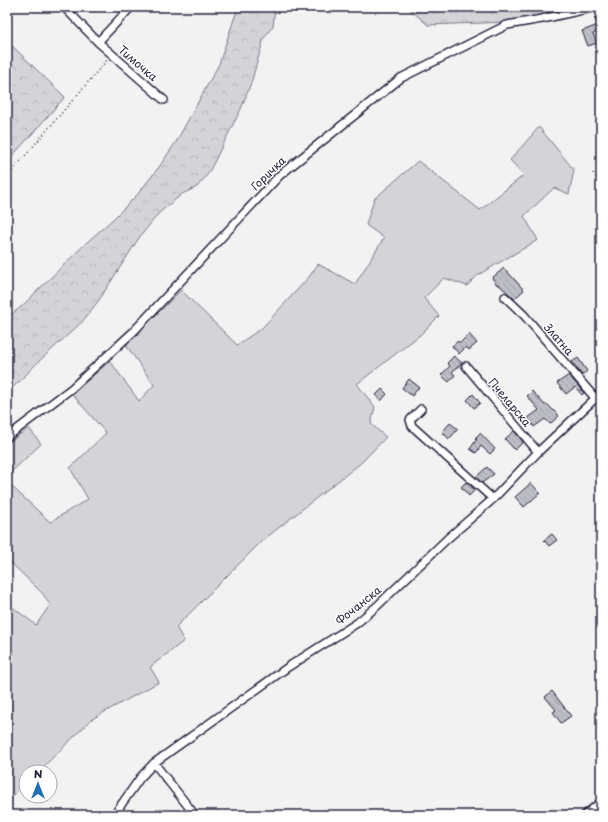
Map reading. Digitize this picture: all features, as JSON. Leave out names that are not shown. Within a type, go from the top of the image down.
[{"type":"street","name":"Тимочка","points":[[64,7],[98,42],[164,100]]},
{"type":"street","points":[[98,42],[131,7]]},
{"type":"street","name":"Горичка","points":[[7,437],[72,388],[133,332],[280,175],[397,80],[506,25],[596,7]]},
{"type":"street","name":"Златна","points":[[505,297],[524,315],[598,395]]},
{"type":"street","name":"Пчеларска","points":[[466,366],[538,452]]},
{"type":"street","name":"Фочанска","points":[[114,815],[140,778],[154,763],[288,666],[357,623],[376,607],[447,539],[493,499],[538,452],[598,395]]},
{"type":"street","points":[[421,409],[410,420],[412,426],[493,499]]},
{"type":"street","points":[[154,763],[195,815]]},
{"type":"street","points":[[584,815],[601,802]]},
{"type":"path","points":[[7,176],[112,55]]},
{"type":"path","points":[[593,173],[601,181]]},
{"type":"green space","points":[[238,7],[275,7],[273,26],[264,38],[251,83],[241,109],[208,174],[197,187],[182,194],[159,213],[139,238],[99,300],[82,322],[7,392],[7,318],[21,307],[86,243],[113,219],[137,195],[159,167],[176,142],[219,64]]},
{"type":"green space","points":[[407,7],[576,7],[508,22],[428,25]]},
{"type":"green space","points":[[7,41],[65,97],[7,162]]},
{"type":"green space","points":[[539,127],[574,170],[569,194],[554,188],[524,216],[538,240],[478,275],[467,286],[444,278],[424,298],[439,316],[420,335],[357,384],[375,407],[371,424],[386,437],[362,462],[262,541],[176,627],[184,641],[150,667],[159,682],[92,719],[46,764],[18,764],[18,791],[7,802],[7,603],[36,625],[50,605],[43,594],[7,559],[7,482],[50,522],[88,499],[70,468],[106,433],[72,394],[110,361],[139,401],[154,385],[126,345],[181,290],[237,345],[262,328],[309,277],[318,264],[355,284],[384,238],[366,225],[374,199],[418,161],[480,210],[524,175],[510,160]]},
{"type":"green space","points":[[29,428],[41,444],[7,476],[7,444]]},
{"type":"building","points":[[601,15],[601,31],[600,30],[593,34],[597,43],[588,46],[582,31],[598,25],[594,18]]},
{"type":"building","points":[[504,268],[524,290],[514,299],[498,284],[497,285],[492,278]]},
{"type":"building","points":[[469,334],[477,343],[469,350],[466,347],[459,354],[452,346],[458,341],[460,343]]},
{"type":"building","points":[[454,356],[462,363],[452,372],[455,375],[449,382],[441,375],[450,366],[447,363]]},
{"type":"building","points":[[578,358],[587,371],[582,375],[572,362]]},
{"type":"building","points":[[569,375],[584,393],[582,395],[575,387],[566,394],[557,383]]},
{"type":"building","points":[[409,379],[419,387],[412,396],[402,388]]},
{"type":"building","points":[[382,389],[387,394],[381,401],[376,395]]},
{"type":"building","points":[[532,391],[545,405],[547,404],[559,416],[550,424],[545,419],[534,427],[528,418],[539,410],[527,396]]},
{"type":"building","points":[[473,394],[480,403],[474,408],[467,400]]},
{"type":"building","points":[[450,423],[458,429],[449,439],[442,432]]},
{"type":"building","points":[[514,431],[523,442],[515,450],[505,439]]},
{"type":"building","points":[[480,433],[495,449],[490,454],[481,446],[476,453],[470,449],[477,439],[475,438]]},
{"type":"building","points":[[487,467],[494,474],[482,483],[476,477]]},
{"type":"building","points":[[466,482],[475,490],[469,496],[461,487]]},
{"type":"building","points":[[531,483],[540,493],[524,507],[515,497]]},
{"type":"building","points":[[552,534],[557,540],[549,546],[544,540]]},
{"type":"building","points":[[552,691],[571,716],[561,723],[553,712],[556,710],[545,697]]}]
